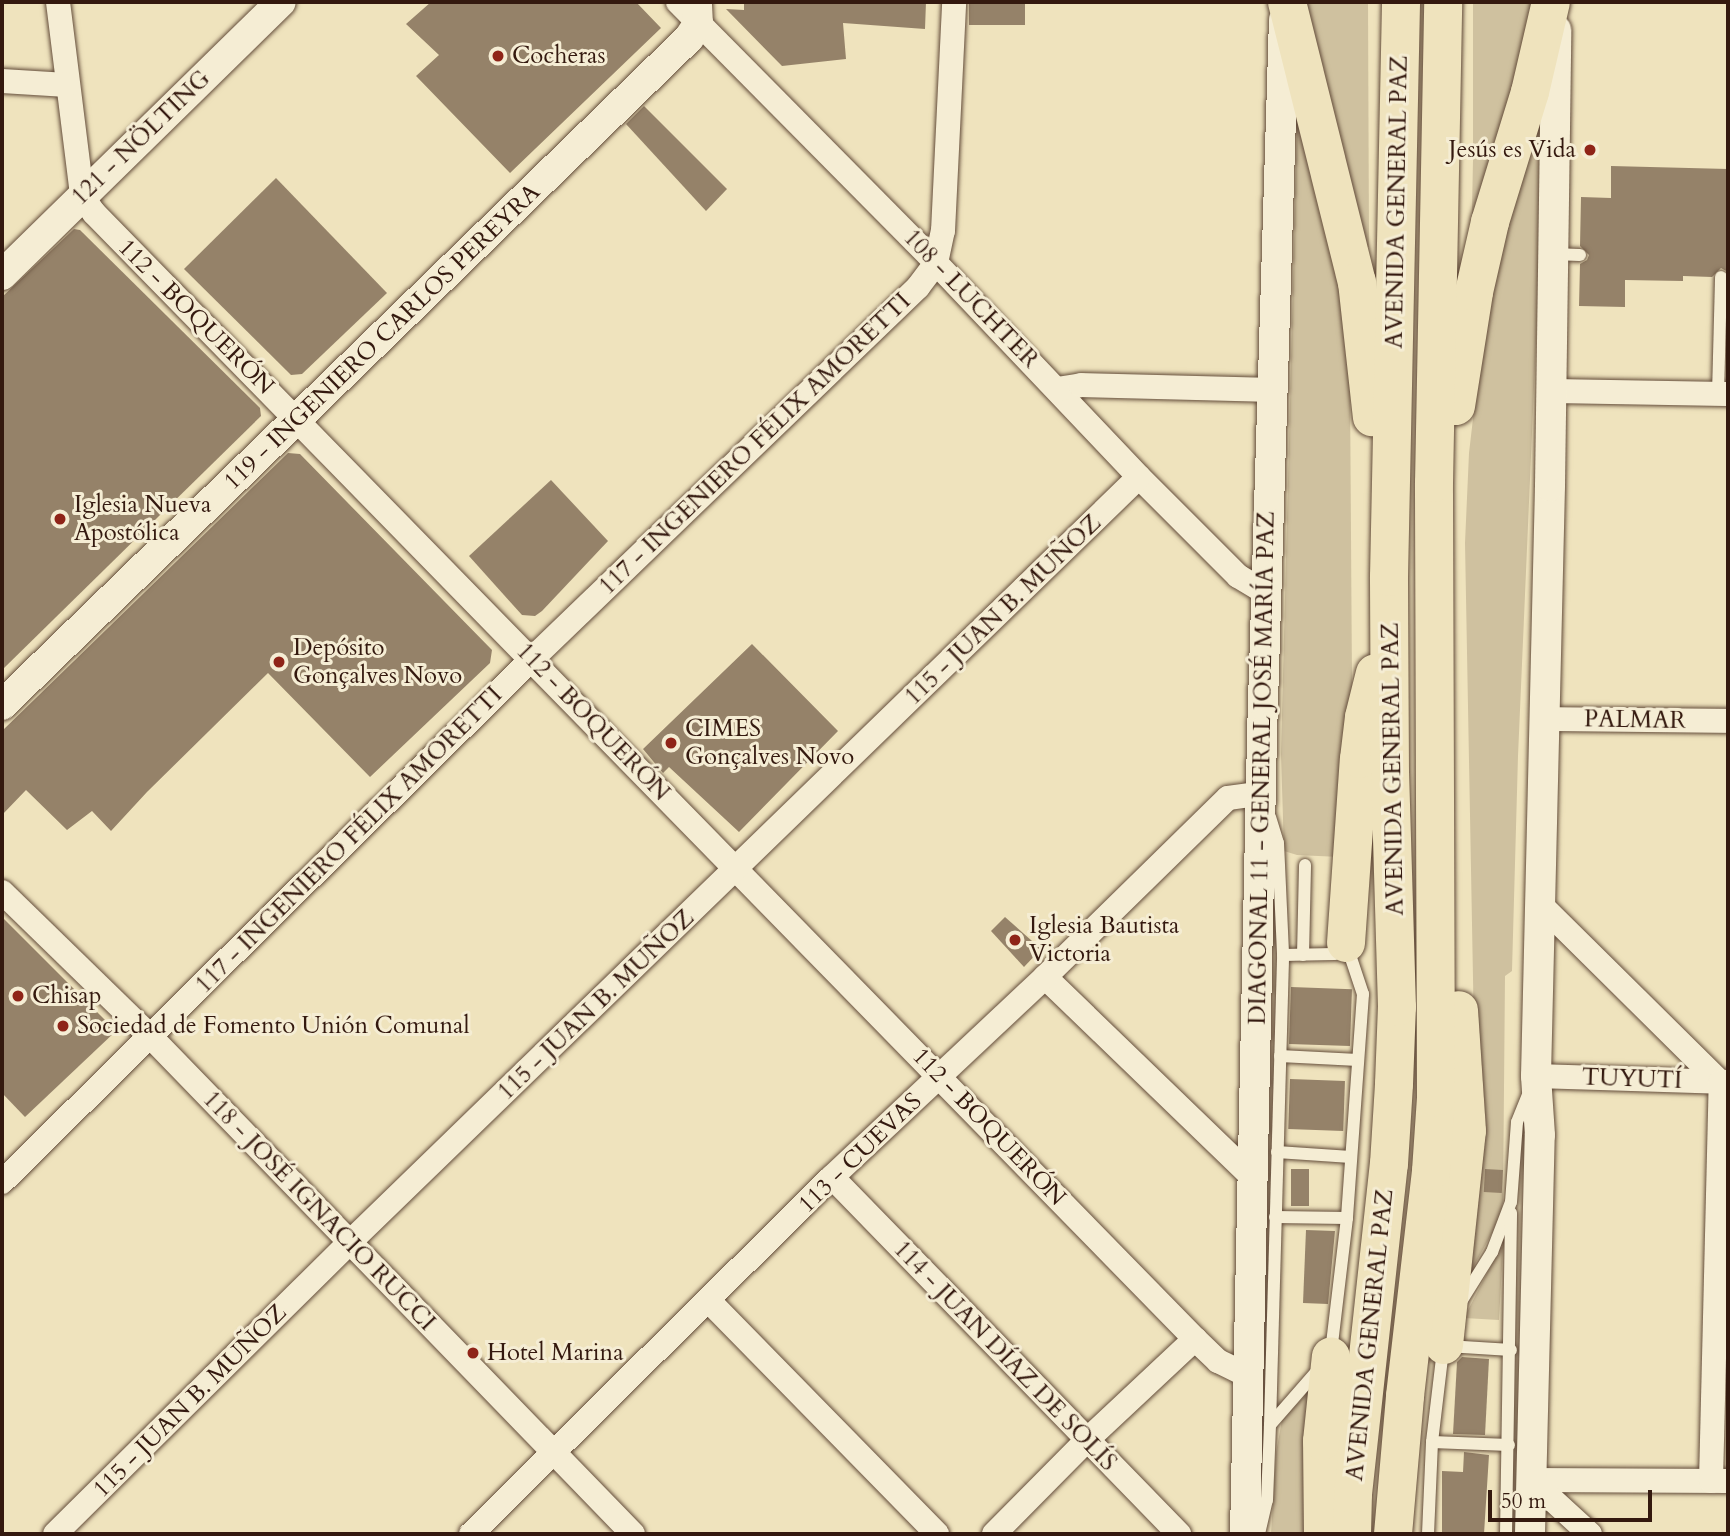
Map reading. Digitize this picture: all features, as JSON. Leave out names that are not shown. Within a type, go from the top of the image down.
[{"type":"highway","points":[[1286,2],[1357,282],[1390,595],[1364,718],[1346,943]]},
{"type":"highway","name":"AVENIDA GENERAL PAZ","points":[[1352,1534],[1353,1494],[1389,1164],[1397,1007],[1390,773],[1390,595],[1401,2]]},
{"type":"highway","name":"AVENIDA GENERAL PAZ","points":[[1393,1534],[1435,1111],[1434,610],[1443,2]]},
{"type":"highway","points":[[1434,610],[1459,374],[1474,292],[1493,209],[1534,80],[1553,2]]},
{"type":"highway","points":[[1436,816],[1462,1035],[1467,1131],[1444,1345]]},
{"type":"highway","points":[[1323,1534],[1322,1441],[1331,1356]]},
{"type":"street","points":[[58,2],[82,196]]},
{"type":"street","name":"121 - NÖLTING","points":[[2,275],[281,2]]},
{"type":"street","name":"108 - LUCHTER","points":[[678,2],[698,13],[1139,477],[1238,576],[1266,593]]},
{"type":"street","points":[[936,263],[943,232],[954,2]]},
{"type":"street","name":"DIAGONAL 11 - GENERAL JOSÉ MARÍA PAZ","points":[[1245,1534],[1266,593],[1286,2]]},
{"type":"street","points":[[1530,1534],[1541,1135],[1536,1076],[1551,391],[1567,254],[1553,2]]},
{"type":"street","name":"119 - INGENIERO CARLOS PEREYRA","points":[[2,705],[689,38],[698,13]]},
{"type":"street","points":[[2,81],[67,85]]},
{"type":"street","name":"112 - BOQUERÓN","points":[[82,196],[94,213],[533,659],[736,871],[941,1076],[1195,1339],[1218,1361],[1249,1376]]},
{"type":"street","name":"117 - INGENIERO FÉLIX AMORETTI","points":[[2,1182],[533,659],[918,287],[936,263]]},
{"type":"street","points":[[1057,389],[1081,385],[1272,390]]},
{"type":"street","points":[[1551,391],[1723,394]]},
{"type":"street","name":"115 - JUAN B. MUÑOZ","points":[[55,1534],[349,1243],[736,871],[1139,477]]},
{"type":"street","name":"PALMAR","points":[[1542,719],[1728,722]]},
{"type":"street","name":"113 - CUEVAS","points":[[471,1534],[832,1177],[1045,977],[1228,798],[1243,793],[1262,793]]},
{"type":"street","name":"118 - JOSÉ IGNACIO RUCCI","points":[[2,892],[150,1036],[633,1534]]},
{"type":"street","points":[[1531,1480],[1720,1481],[1726,1085],[1539,903]]},
{"type":"street","points":[[1045,977],[1251,1176]]},
{"type":"street","name":"TUYUTÍ","points":[[1536,1076],[1726,1085]]},
{"type":"street","name":"114 - JUAN DÍAZ DE SOLÍS","points":[[832,1177],[1179,1534]]},
{"type":"street","points":[[709,1301],[937,1534]]},
{"type":"street","points":[[994,1534],[1087,1440],[1195,1339]]},
{"type":"street","points":[[1531,1480],[1590,1534]]},
{"type":"lane","points":[[1721,277],[1723,394]]},
{"type":"lane","points":[[1259,1534],[1266,1500],[1270,1425],[1283,955],[1278,843],[1262,793]]},
{"type":"lane","points":[[1303,955],[1305,864]]},
{"type":"lane","points":[[1270,1425],[1331,1356],[1347,1218],[1363,994],[1346,943],[1334,954],[1283,955]]},
{"type":"lane","points":[[1280,1056],[1357,1060]]},
{"type":"lane","points":[[1506,1534],[1511,1350],[1511,1202],[1517,1122],[1536,1076]]},
{"type":"lane","points":[[1277,1152],[1351,1157]]},
{"type":"lane","points":[[1428,1534],[1432,1441],[1444,1345],[1458,1305],[1500,1235],[1511,1202]]},
{"type":"lane","points":[[1275,1217],[1347,1218]]},
{"type":"lane","points":[[1444,1345],[1511,1350]]},
{"type":"lane","points":[[1432,1441],[1509,1445]]},
{"type":"shaded area","points":[[1305,2],[1368,2],[1369,247],[1362,247]]},
{"type":"shaded area","points":[[1473,2],[1539,2],[1471,260],[1473,160]]},
{"type":"shaded area","points":[[1547,87],[1518,756],[1512,971],[1505,976],[1503,1201],[1501,1217],[1461,1289],[1474,1033],[1465,543],[1469,453],[1489,281]]},
{"type":"shaded area","points":[[1298,92],[1343,265],[1350,386],[1352,685],[1340,857],[1297,855],[1284,851],[1281,754]]},
{"type":"shaded area","points":[[1503,1247],[1499,1320],[1464,1318],[1500,1248]]},
{"type":"shaded area","points":[[1318,1382],[1310,1534],[1271,1534],[1276,1453],[1282,1420]]},
{"type":"building","points":[[431,2],[636,2],[661,28],[510,173],[416,76],[439,55],[406,24]]},
{"type":"building","points":[[744,2],[926,2],[925,29],[843,23],[846,59],[782,66],[726,9],[744,10]]},
{"type":"building","points":[[969,2],[1025,2],[1025,25],[969,25]]},
{"type":"building","points":[[644,106],[727,189],[706,211],[626,124]]},
{"type":"building","points":[[1611,166],[1728,169],[1728,272],[1721,268],[1712,277],[1683,276],[1683,281],[1625,280],[1625,307],[1579,306],[1580,264],[1587,260],[1589,255],[1580,246],[1581,197],[1611,198]]},
{"type":"building","points":[[276,178],[387,293],[302,374],[291,375],[184,269]]},
{"type":"building","points":[[74,229],[80,230],[260,408],[261,416],[2,670],[2,297]]},
{"type":"building","points":[[288,453],[300,454],[492,650],[490,663],[370,777],[268,673],[111,831],[92,811],[67,830],[26,790],[2,815],[2,731]]},
{"type":"building","points":[[551,480],[608,541],[542,611],[535,616],[522,615],[469,556]]},
{"type":"building","name":"CIMES Gonçalves Novo","points":[[752,644],[838,731],[739,832],[669,767],[663,773],[643,749]]},
{"type":"building","points":[[2,917],[116,1031],[25,1117],[2,1093]]},
{"type":"building","name":"Iglesia Bautista Victoria","points":[[1005,917],[1041,949],[1024,967],[991,931]]},
{"type":"building","points":[[1291,987],[1352,989],[1350,1046],[1289,1044]]},
{"type":"building","points":[[1290,1079],[1345,1081],[1343,1131],[1288,1129]]},
{"type":"building","points":[[1291,1169],[1309,1169],[1309,1206],[1291,1206]]},
{"type":"building","points":[[1485,1169],[1503,1170],[1502,1193],[1484,1192]]},
{"type":"building","points":[[1306,1230],[1335,1231],[1328,1304],[1303,1303]]},
{"type":"building","points":[[1462,1357],[1489,1359],[1485,1435],[1453,1434],[1457,1362]]},
{"type":"building","points":[[1464,1452],[1489,1455],[1484,1534],[1442,1534],[1442,1471],[1463,1472]]},
{"type":"place","name":"Cocheras","points":[[498,56]]},
{"type":"place","name":"Jesús es Vida","points":[[1590,150]]},
{"type":"place","name":"Iglesia Nueva Apostólica","points":[[60,519]]},
{"type":"place","name":"Depósito Gonçalves Novo","points":[[279,662]]},
{"type":"place","name":"CIMES Gonçalves Novo","points":[[671,743]]},
{"type":"place","name":"Iglesia Bautista Victoria","points":[[1015,940]]},
{"type":"place","name":"Chisap","points":[[18,996]]},
{"type":"place","name":"Sociedad de Fomento Unión Comunal","points":[[63,1026]]},
{"type":"place","name":"Hotel Marina","points":[[473,1353]]}]
